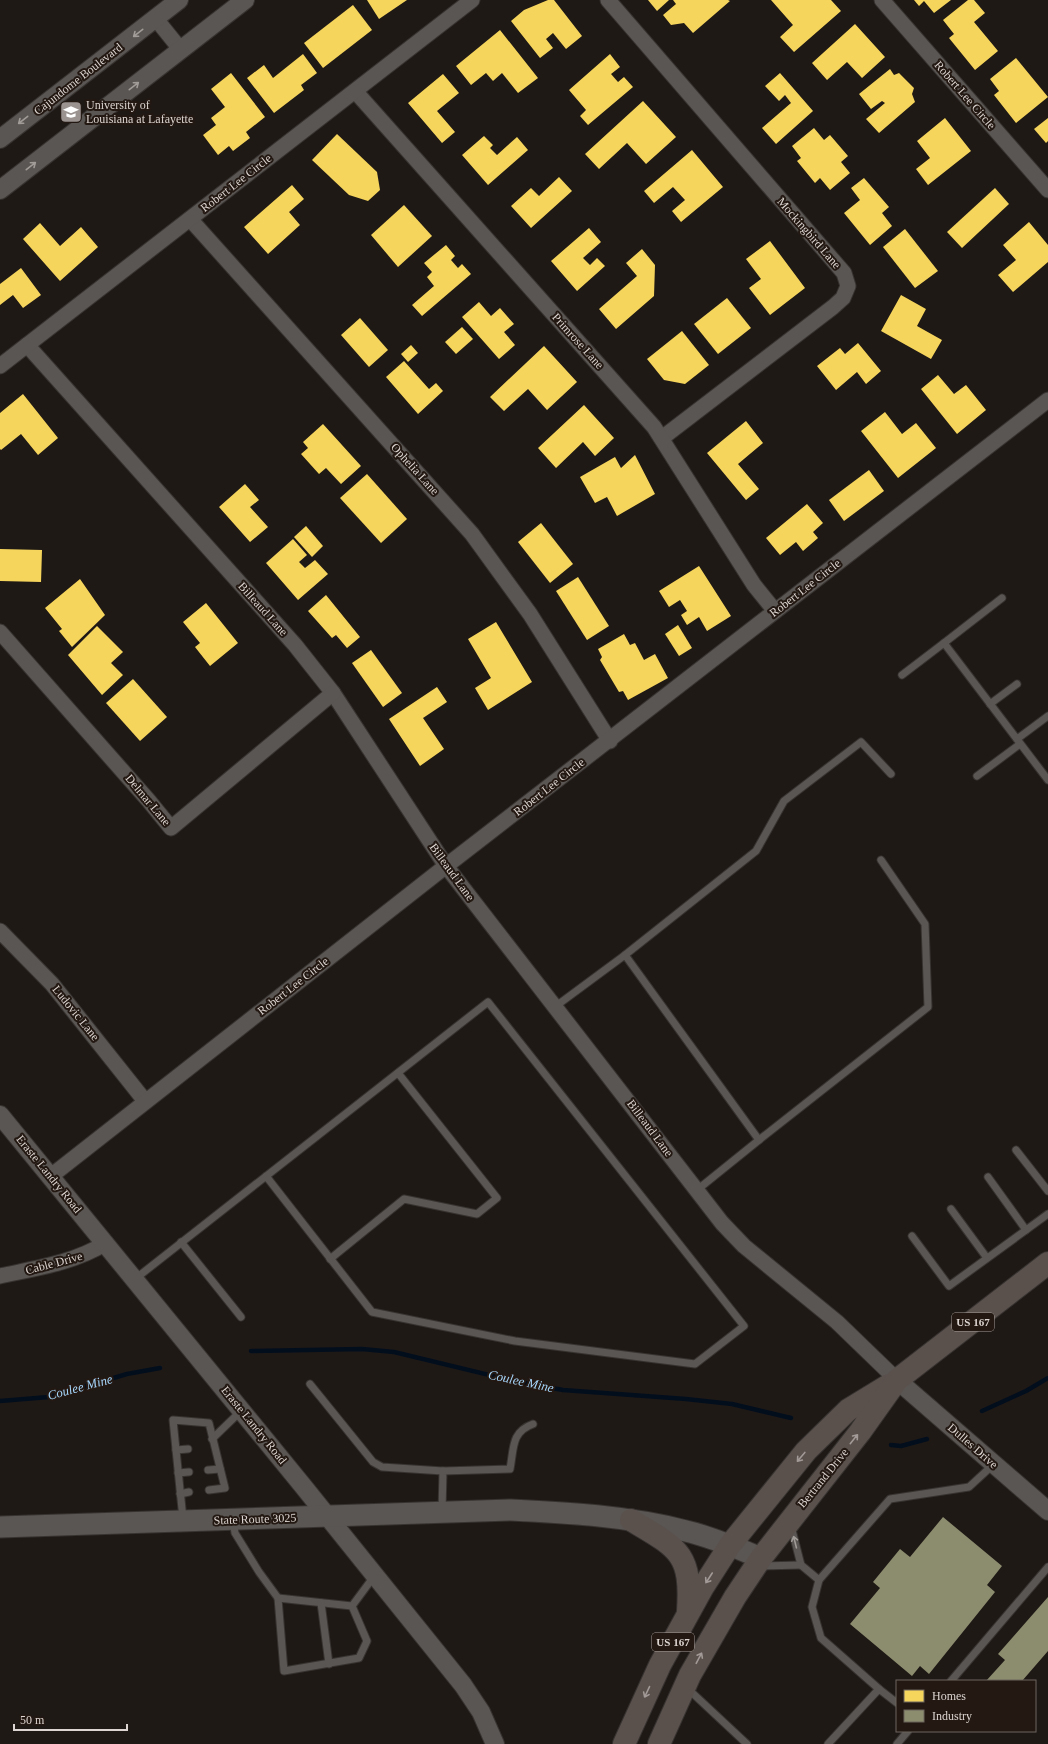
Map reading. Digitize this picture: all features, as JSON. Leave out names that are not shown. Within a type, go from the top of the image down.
[{"type":"main road","name":"Bertrand Drive","points":[[659,1744],[685,1686],[714,1631],[758,1562],[860,1432],[897,1380],[1048,1263]]},
{"type":"main road","name":"US 167","points":[[624,1744],[646,1694],[688,1614],[730,1545],[806,1451],[848,1410],[897,1380]]},
{"type":"main road","name":"State Route 3025","points":[[0,1527],[510,1510],[586,1514],[631,1520],[686,1531],[730,1545],[758,1562]]},
{"type":"main road","points":[[631,1520],[667,1541],[680,1554],[688,1572],[688,1614]]},
{"type":"street","name":"Cajundome Boulevard","points":[[0,138],[179,0]]},
{"type":"street","points":[[0,190],[245,0]]},
{"type":"street","name":"Robert Lee Circle","points":[[0,366],[472,0]]},
{"type":"street","name":"Mockingbird Lane","points":[[608,0],[844,274],[848,286],[842,298],[832,307],[662,438]]},
{"type":"street","name":"Robert Lee Circle","points":[[882,0],[1048,190]]},
{"type":"street","points":[[156,19],[181,50]]},
{"type":"street","name":"Primrose Lane","points":[[355,91],[654,427],[754,585],[775,611]]},
{"type":"street","name":"Ophelia Lane","points":[[190,219],[472,534],[530,614],[610,741]]},
{"type":"street","name":"Billeaud Lane","points":[[27,345],[295,645],[333,693],[446,866],[556,1006],[722,1223],[744,1246],[837,1322],[897,1380]]},
{"type":"street","name":"Robert Lee Circle","points":[[51,1176],[446,866],[610,741],[775,611],[1048,400]]},
{"type":"street","name":"Delmar Lane","points":[[0,632],[172,828],[333,693]]},
{"type":"street","name":"Ludovic Lane","points":[[0,932],[52,984],[145,1101]]},
{"type":"street","name":"Eraste Landry Road","points":[[0,1115],[106,1243],[464,1685],[481,1712],[495,1744]]},
{"type":"street","name":"Cable Drive","points":[[0,1276],[63,1263],[88,1254],[106,1243]]},
{"type":"street","name":"Dulles Drive","points":[[897,1380],[1048,1511]]},
{"type":"lane","points":[[902,675],[1002,598]]},
{"type":"lane","points":[[944,643],[1048,780]]},
{"type":"lane","points":[[990,704],[1017,684]]},
{"type":"lane","points":[[977,776],[1048,716]]},
{"type":"lane","points":[[556,1006],[625,955],[756,851],[784,801],[861,742],[891,774]]},
{"type":"lane","points":[[697,1190],[928,1007],[926,924],[881,860]]},
{"type":"lane","points":[[625,955],[759,1140]]},
{"type":"lane","points":[[135,1279],[181,1242],[488,1002],[744,1326],[695,1364],[515,1341],[372,1312],[266,1176]]},
{"type":"lane","points":[[330,1259],[404,1199],[476,1214],[497,1198],[398,1073]]},
{"type":"lane","points":[[1016,1150],[1048,1191]]},
{"type":"lane","points":[[988,1177],[1026,1230]]},
{"type":"lane","points":[[951,1209],[987,1258]]},
{"type":"lane","points":[[912,1236],[949,1286],[1048,1214]]},
{"type":"lane","points":[[181,1242],[241,1317]]},
{"type":"lane","points":[[310,1384],[373,1462],[382,1467],[443,1471],[510,1469],[517,1433],[523,1428],[533,1424]]},
{"type":"lane","points":[[212,1444],[241,1410]]},
{"type":"lane","points":[[183,1521],[173,1420],[208,1423],[212,1444],[225,1488],[209,1490]]},
{"type":"lane","points":[[176,1450],[188,1449]]},
{"type":"lane","points":[[896,1702],[821,1638],[812,1607],[819,1580],[890,1499],[969,1486],[994,1464]]},
{"type":"lane","points":[[208,1470],[220,1468]]},
{"type":"lane","points":[[442,1512],[443,1471]]},
{"type":"lane","points":[[178,1473],[189,1472]]},
{"type":"lane","points":[[180,1494],[189,1492]]},
{"type":"lane","points":[[233,1519],[235,1533],[259,1572],[278,1598],[284,1671],[359,1658],[367,1641],[352,1606]]},
{"type":"lane","points":[[790,1520],[801,1565]]},
{"type":"lane","points":[[758,1562],[801,1565],[819,1580]]},
{"type":"lane","points":[[952,1680],[1048,1567]]},
{"type":"lane","points":[[352,1606],[375,1575]]},
{"type":"lane","points":[[278,1598],[352,1606]]},
{"type":"lane","points":[[321,1603],[329,1664]]},
{"type":"lane","points":[[685,1686],[747,1744]]},
{"type":"lane","points":[[828,1744],[879,1689]]},
{"type":"lane","points":[[897,1744],[907,1732]]},
{"type":"building: Homes","points":[[367,0],[407,0],[379,19]]},
{"type":"building: Homes","points":[[548,0],[554,0],[582,36],[566,49],[553,33],[546,39],[553,48],[540,58],[511,21],[524,10]]},
{"type":"building: Homes","points":[[648,0],[669,0],[657,11]]},
{"type":"building: Homes","points":[[673,0],[730,1],[693,33],[684,23],[671,25],[663,15],[676,4]]},
{"type":"building: Homes","points":[[771,0],[831,0],[841,11],[794,52],[780,37],[793,25]]},
{"type":"building: Homes","points":[[914,0],[951,0],[934,13],[924,1],[919,6]]},
{"type":"building: Homes","points":[[968,0],[974,0],[985,13],[974,22],[998,51],[975,70],[949,38],[954,34],[943,20]]},
{"type":"building: Homes","points":[[353,5],[372,30],[323,68],[304,43]]},
{"type":"building: Homes","points":[[855,24],[885,57],[862,78],[847,62],[827,80],[812,63]]},
{"type":"building: Homes","points":[[500,30],[538,78],[518,93],[502,73],[493,81],[486,73],[471,85],[456,66]]},
{"type":"building: Homes","points":[[303,54],[317,73],[301,85],[304,90],[274,113],[247,78],[264,65],[273,78]]},
{"type":"building: Homes","points":[[610,54],[620,67],[611,74],[618,82],[624,77],[633,87],[588,125],[580,116],[586,110],[569,90]]},
{"type":"building: Homes","points":[[1016,58],[1048,97],[1016,123],[994,95],[999,91],[990,79]]},
{"type":"building: Homes","points":[[890,69],[894,75],[899,73],[914,88],[912,94],[915,102],[879,133],[866,119],[885,103],[882,101],[871,109],[859,94]]},
{"type":"building: Homes","points":[[231,73],[265,117],[246,132],[250,138],[233,151],[229,146],[218,155],[203,135],[216,125],[211,118],[225,107],[211,89]]},
{"type":"building: Homes","points":[[780,73],[813,111],[776,144],[762,128],[791,103],[785,95],[779,101],[765,86]]},
{"type":"building: Homes","points":[[443,74],[459,93],[437,111],[455,132],[442,143],[408,103]]},
{"type":"building: Homes","points":[[643,101],[676,137],[646,164],[627,143],[599,169],[585,154]]},
{"type":"building: Homes","points":[[945,118],[971,151],[928,185],[916,169],[930,158],[917,141]]},
{"type":"building: Homes","points":[[1048,118],[1048,141],[1046,143],[1034,129]]},
{"type":"building: Homes","points":[[814,128],[824,140],[830,135],[848,156],[841,162],[850,173],[830,190],[820,178],[815,183],[797,161],[801,158],[792,146]]},
{"type":"building: Homes","points":[[337,134],[377,172],[380,190],[368,201],[349,195],[312,160]]},
{"type":"building: Homes","points":[[484,136],[493,145],[490,148],[497,155],[517,137],[528,150],[488,185],[462,155]]},
{"type":"building: Homes","points":[[692,150],[723,187],[681,222],[672,211],[685,200],[673,187],[654,203],[644,191]]},
{"type":"building: Homes","points":[[559,177],[572,191],[531,228],[511,206],[531,188],[539,196]]},
{"type":"building: Homes","points":[[864,178],[889,207],[882,213],[892,226],[870,245],[844,213],[860,200],[851,188]]},
{"type":"building: Homes","points":[[292,185],[304,199],[289,212],[300,225],[268,254],[244,227]]},
{"type":"building: Homes","points":[[995,188],[1009,204],[962,248],[947,232]]},
{"type":"building: Homes","points":[[404,205],[432,236],[398,267],[371,235]]},
{"type":"building: Homes","points":[[1029,222],[1048,245],[1048,262],[1013,292],[998,275],[1016,260],[1003,245]]},
{"type":"building: Homes","points":[[40,223],[60,246],[81,227],[98,247],[60,281],[23,239]]},
{"type":"building: Homes","points":[[589,228],[601,242],[583,258],[590,265],[597,258],[605,266],[577,291],[551,261]]},
{"type":"building: Homes","points":[[905,229],[938,271],[915,288],[883,247]]},
{"type":"building: Homes","points":[[770,241],[805,288],[770,315],[749,288],[761,279],[746,259]]},
{"type":"building: Homes","points":[[446,245],[455,256],[451,260],[458,268],[462,264],[471,274],[422,316],[412,305],[434,286],[427,277],[432,272],[424,263]]},
{"type":"building: Homes","points":[[642,249],[655,265],[654,296],[616,329],[599,309],[637,276],[626,263]]},
{"type":"building: Homes","points":[[21,268],[41,295],[23,308],[13,295],[0,305],[0,284]]},
{"type":"building: Homes","points":[[901,295],[926,309],[917,326],[942,340],[931,359],[881,331]]},
{"type":"building: Homes","points":[[727,298],[751,328],[718,354],[694,324]]},
{"type":"building: Homes","points":[[479,302],[491,316],[500,308],[514,324],[504,332],[515,345],[499,359],[462,317]]},
{"type":"building: Homes","points":[[360,318],[388,350],[369,367],[341,335]]},
{"type":"building: Homes","points":[[462,327],[473,339],[456,354],[445,342]]},
{"type":"building: Homes","points":[[682,331],[709,365],[685,384],[664,380],[647,359]]},
{"type":"building: Homes","points":[[858,343],[881,371],[866,384],[857,372],[836,390],[817,366],[840,348],[845,354]]},
{"type":"building: Homes","points":[[411,345],[418,353],[408,362],[401,354]]},
{"type":"building: Homes","points":[[544,346],[577,382],[547,410],[528,389],[504,411],[490,397]]},
{"type":"building: Homes","points":[[404,361],[429,389],[436,383],[443,391],[418,414],[386,377]]},
{"type":"building: Homes","points":[[938,375],[954,394],[966,385],[986,410],[957,434],[921,389]]},
{"type":"building: Homes","points":[[23,394],[58,438],[38,455],[21,434],[1,450],[0,449],[0,413]]},
{"type":"building: Homes","points":[[584,405],[614,438],[595,456],[583,442],[556,468],[538,448]]},
{"type":"building: Homes","points":[[885,412],[902,434],[916,423],[936,448],[898,478],[861,431]]},
{"type":"building: Homes","points":[[746,421],[763,443],[738,464],[759,489],[746,500],[707,453]]},
{"type":"building: Homes","points":[[323,424],[361,466],[341,484],[326,468],[319,474],[301,454],[308,448],[303,442]]},
{"type":"building: Homes","points":[[635,455],[655,494],[617,516],[607,497],[595,503],[580,477],[615,457],[621,468]]},
{"type":"building: Homes","points":[[869,470],[884,491],[844,521],[829,500]]},
{"type":"building: Homes","points":[[367,474],[407,519],[381,543],[340,498]]},
{"type":"building: Homes","points":[[245,484],[259,500],[250,507],[268,527],[250,542],[219,507]]},
{"type":"building: Homes","points":[[807,504],[823,523],[813,532],[818,538],[803,551],[796,542],[780,555],[766,538]]},
{"type":"building: Homes","points":[[541,523],[573,564],[550,583],[518,542]]},
{"type":"building: Homes","points":[[306,526],[323,546],[312,557],[294,537]]},
{"type":"building: Homes","points":[[293,539],[307,555],[299,562],[305,568],[315,560],[328,574],[298,600],[266,563]]},
{"type":"building: Homes","points":[[0,549],[42,550],[41,582],[0,581]]},
{"type":"building: Homes","points":[[699,566],[731,616],[707,631],[699,617],[687,625],[681,615],[687,611],[680,600],[669,607],[659,591]]},
{"type":"building: Homes","points":[[578,577],[609,626],[587,640],[556,591]]},
{"type":"building: Homes","points":[[80,579],[105,615],[72,647],[59,631],[62,629],[45,608]]},
{"type":"building: Homes","points":[[326,595],[360,637],[347,648],[336,635],[332,638],[308,611]]},
{"type":"building: Homes","points":[[206,603],[238,643],[210,666],[195,647],[200,643],[183,622]]},
{"type":"building: Homes","points":[[496,622],[532,682],[488,710],[475,688],[491,678],[468,639]]},
{"type":"building: Homes","points":[[678,625],[692,648],[679,656],[665,634]]},
{"type":"building: Homes","points":[[97,626],[123,652],[111,663],[123,675],[102,695],[68,655]]},
{"type":"building: Homes","points":[[624,634],[630,645],[635,643],[644,660],[655,654],[668,678],[628,700],[623,691],[619,692],[600,660],[602,657],[598,649]]},
{"type":"building: Homes","points":[[371,650],[402,693],[383,707],[352,663]]},
{"type":"building: Homes","points":[[133,679],[167,717],[140,741],[106,703]]},
{"type":"building: Homes","points":[[437,687],[447,702],[423,718],[444,749],[420,766],[389,719]]},
{"type":"building: Industry","points":[[943,1517],[1002,1566],[987,1585],[995,1592],[929,1674],[920,1666],[912,1676],[850,1624],[880,1588],[873,1582],[900,1549],[910,1557]]},
{"type":"building: Industry","points":[[1048,1597],[1048,1651],[1023,1680],[987,1680],[1005,1660],[998,1654]]},
{"type":"waterway","name":"Coulee Mine","points":[[251,1351],[362,1349],[394,1352],[514,1381],[563,1390],[732,1404],[791,1418]]},
{"type":"waterway","name":"Coulee Mine","points":[[0,1401],[49,1397],[127,1374],[160,1368]]},
{"type":"waterway","name":"Coulee Mine","points":[[982,1411],[1026,1391],[1048,1378]]},
{"type":"waterway","name":"Coulee Mine","points":[[891,1445],[901,1446],[927,1439]]},
{"type":"place","name":"University of Louisiana at Lafayette","points":[[71,112]]}]
